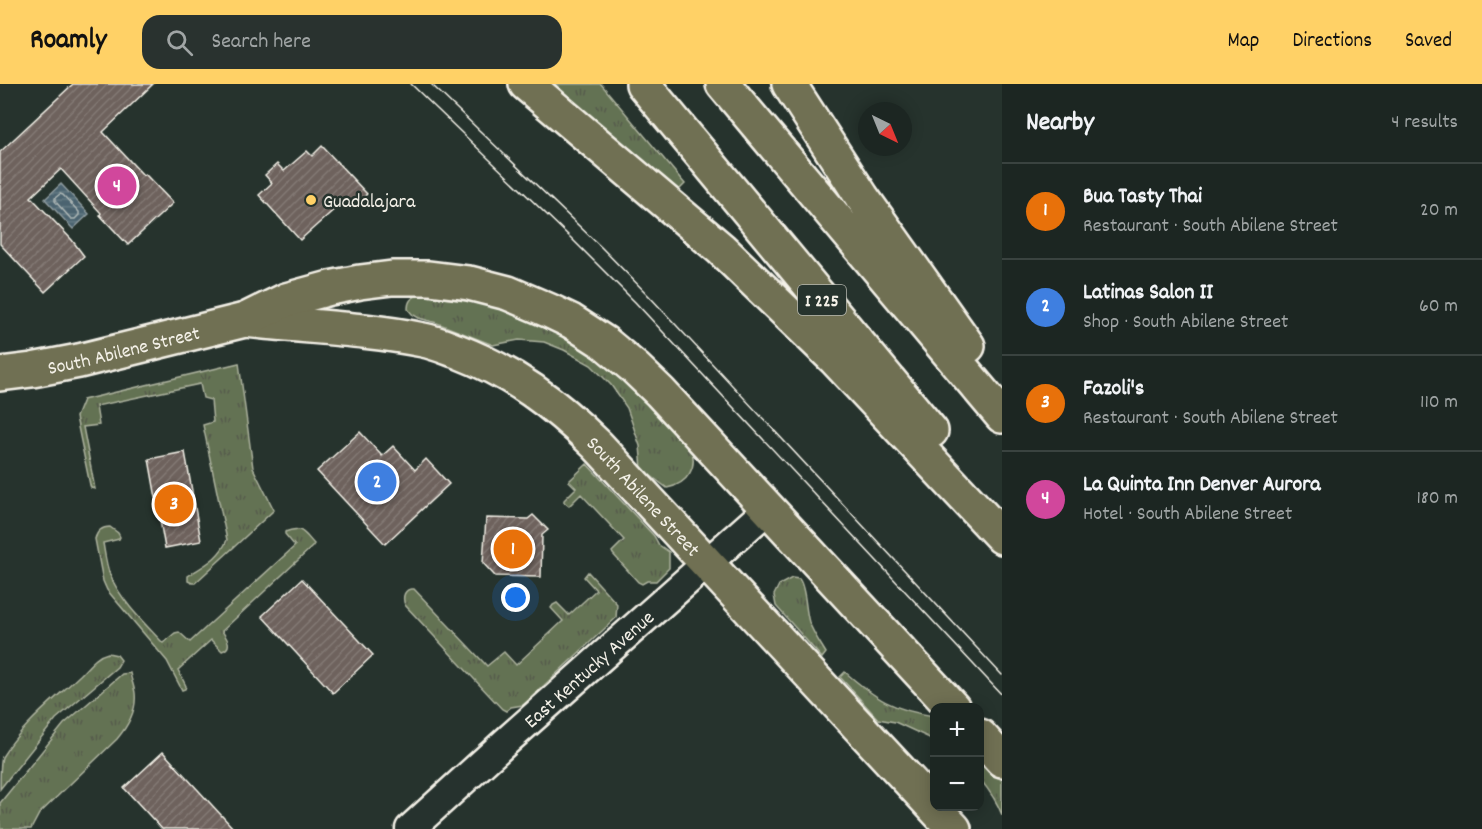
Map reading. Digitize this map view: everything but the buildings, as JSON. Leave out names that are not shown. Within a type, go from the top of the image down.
[{"type":"main road","points":[[526,84],[722,249],[835,359],[1002,537]]},
{"type":"main road","name":"I 225","points":[[643,84],[1002,516]]},
{"type":"main road","points":[[723,84],[1002,416]]},
{"type":"main road","points":[[789,84],[862,197],[1002,394]]},
{"type":"main road","name":"South Abilene Street","points":[[0,374],[79,361],[245,320],[286,300],[360,282],[392,278],[429,278],[469,283],[508,293],[571,321],[598,337],[620,354],[660,392],[948,703]]},
{"type":"main road","name":"South Abilene Street","points":[[245,320],[368,331],[424,340],[499,369],[545,399],[580,429],[954,829]]},
{"type":"main road","points":[[984,740],[1002,760]]},
{"type":"street","name":"East Kentucky Avenue","points":[[410,829],[768,509]]},
{"type":"green space","points":[[552,84],[601,84],[685,184],[678,191]]},
{"type":"green space","points":[[418,295],[473,302],[510,311],[570,337],[593,351],[650,403],[690,447],[693,461],[690,473],[681,483],[667,488],[642,469],[640,446],[627,408],[611,385],[591,365],[544,342],[519,340],[493,345],[419,318],[408,309],[410,300]]},
{"type":"green space","points":[[239,363],[253,468],[274,510],[195,583],[192,583],[188,581],[188,576],[215,557],[227,540],[203,425],[213,422],[211,400],[203,398],[200,384],[96,406],[99,425],[83,427],[95,489],[90,485],[76,417],[83,400]]},
{"type":"green space","points":[[587,464],[654,536],[659,545],[669,552],[669,568],[656,581],[647,581],[642,584],[638,582],[613,554],[612,552],[624,540],[581,494],[569,506],[564,502],[576,488],[569,481]]},
{"type":"green space","points":[[110,527],[120,537],[103,543],[110,575],[127,603],[163,643],[179,632],[190,642],[295,546],[285,532],[299,530],[314,544],[222,631],[228,642],[226,649],[222,651],[211,640],[178,670],[186,686],[182,690],[167,661],[107,590],[103,581],[95,539],[100,530]]},
{"type":"green space","points":[[588,572],[617,604],[616,618],[523,705],[511,707],[506,711],[404,602],[406,592],[414,589],[487,666],[504,652],[516,665],[563,621],[551,608],[553,605],[557,603],[569,615],[596,590],[584,577]]},
{"type":"green space","points":[[792,578],[799,579],[801,583],[809,622],[826,653],[822,658],[776,606],[774,595],[779,585]]},
{"type":"green space","points":[[108,653],[117,655],[121,660],[117,667],[56,719],[0,789],[2,757],[10,745],[28,724],[92,663]]},
{"type":"green space","points":[[845,672],[886,702],[896,707],[930,715],[930,738],[895,722],[878,719],[840,677]]},
{"type":"green space","points":[[130,673],[135,693],[135,706],[128,723],[117,739],[39,814],[31,829],[0,829],[0,803],[64,724],[122,674]]},
{"type":"green space","points":[[984,761],[1002,781],[1002,815],[984,785]]},
{"type":"water","points":[[61,184],[89,214],[73,229],[45,199]]},
{"type":"tram line","points":[[411,84],[635,302],[1002,695]]},
{"type":"tram line","points":[[431,84],[649,296],[1002,675]]},
{"type":"place","name":"La Quinta Inn Denver Aurora","points":[[117,186]]},
{"type":"place","name":"Guadalajara","points":[[311,200]]},
{"type":"place","name":"Latinas Salon II","points":[[377,482]]},
{"type":"place","name":"Fazoli's","points":[[174,504]]},
{"type":"place","name":"Bua Tasty Thai","points":[[513,549]]}]
